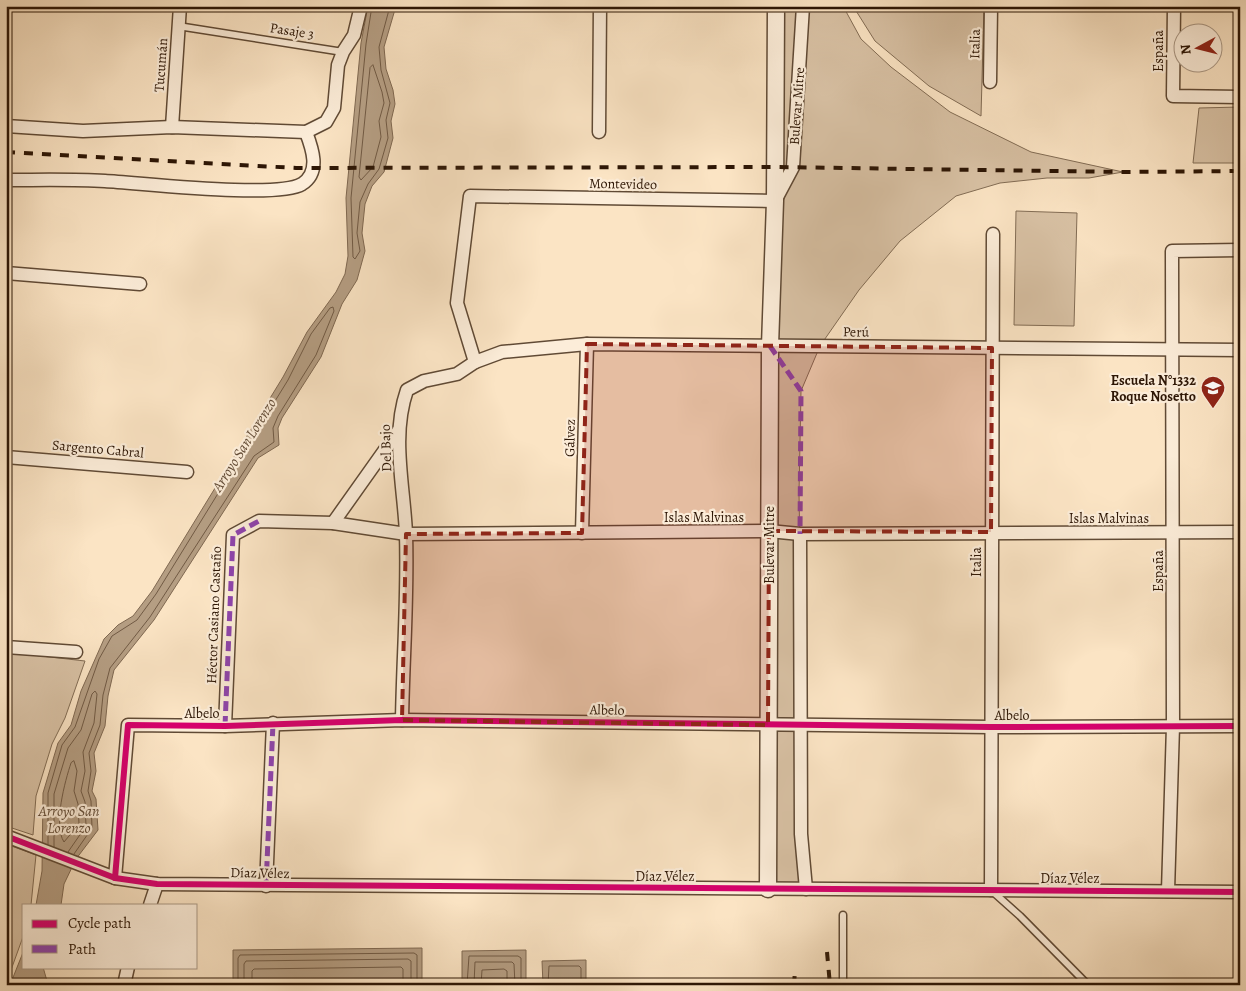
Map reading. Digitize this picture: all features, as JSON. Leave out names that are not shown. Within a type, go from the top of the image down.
[{"type":"street","name":"Tucumán","points":[[172,127],[180,6]]},
{"type":"street","points":[[6,126],[83,131],[172,127],[306,132],[326,122],[334,108],[338,64],[354,35],[361,6]]},
{"type":"street","points":[[599,132],[600,6]]},
{"type":"street","name":"Bulevar Mitre","points":[[768,889],[770,346],[775,201],[776,6]]},
{"type":"street","name":"Bulevar Mitre","points":[[775,201],[793,167],[803,6]]},
{"type":"street","name":"Italia","points":[[990,82],[991,6]]},
{"type":"street","name":"España","points":[[1174,6],[1173,96],[1240,96]]},
{"type":"street","points":[[6,180],[104,181],[249,190],[287,190],[303,183],[312,174],[314,158],[306,132]]},
{"type":"street","name":"Montevideo","points":[[475,362],[457,303],[470,196],[775,201]]},
{"type":"street","name":"Italia","points":[[991,890],[993,234]]},
{"type":"street","name":"España","points":[[1168,891],[1173,726],[1172,251],[1240,250]]},
{"type":"street","points":[[6,273],[140,284]]},
{"type":"street","name":"Perú","points":[[475,362],[502,352],[587,344],[1240,350]]},
{"type":"street","name":"Gálvez","points":[[582,533],[587,344]]},
{"type":"street","name":"Del Bajo","points":[[402,720],[406,534],[399,430],[401,407],[407,390],[424,381],[457,374],[475,362]]},
{"type":"street","points":[[333,523],[399,430]]},
{"type":"street","name":"Sargento Cabral","points":[[6,457],[187,472]]},
{"type":"street","name":"Islas Malvinas","points":[[259,521],[333,523],[406,534],[769,531],[800,534],[1240,532]]},
{"type":"street","name":"Héctor Casiano Castaño","points":[[225,726],[232,535],[259,521]]},
{"type":"street","points":[[800,534],[801,834],[806,889]]},
{"type":"street","points":[[6,647],[76,652]]},
{"type":"street","name":"Albelo","points":[[115,878],[128,725],[225,726],[402,720],[801,726],[1240,726]]},
{"type":"street","points":[[266,886],[273,723]]},
{"type":"street","name":"Díaz Vélez","points":[[6,836],[115,878],[157,884],[1240,892]]},
{"type":"street","points":[[150,904],[157,884]]},
{"type":"street","points":[[124,985],[128,968]]},
{"type":"lane","name":"Pasaje 3","points":[[178,26],[343,52]]},
{"type":"lane","points":[[991,890],[1020,916],[1088,985]]},
{"type":"lane","points":[[843,915],[843,985]]},
{"type":"highlighted area","points":[[587,344],[992,348],[991,532],[769,531],[768,725],[402,720],[406,534],[582,533]]},
{"type":"shaded area","points":[[776,6],[843,6],[861,39],[891,67],[950,112],[1031,152],[1123,172],[1089,178],[1047,178],[1000,183],[956,196],[900,241],[859,290],[820,346],[801,391],[799,493],[806,889],[768,889]]},
{"type":"shaded area","points":[[853,6],[984,6],[981,116],[929,86],[875,41]]},
{"type":"shaded area","points":[[1240,107],[1240,163],[1193,163],[1199,108]]},
{"type":"shaded area","points":[[1016,211],[1077,213],[1074,326],[1014,325]]},
{"type":"shaded area","points":[[6,652],[85,661],[65,718],[52,744],[36,796],[33,835],[6,826]]},
{"type":"shaded area","points":[[6,844],[36,855],[31,904],[22,904],[22,940],[11,970],[6,969]]},
{"type":"water","name":"Arroyo San Lorenzo","points":[[368,6],[396,6],[384,47],[386,69],[393,90],[395,104],[391,121],[393,138],[384,172],[372,186],[365,204],[362,233],[365,251],[357,280],[342,304],[321,357],[282,418],[278,428],[279,445],[258,458],[154,620],[114,670],[108,696],[105,726],[94,753],[96,771],[92,791],[96,799],[98,830],[76,859],[64,884],[61,904],[36,904],[42,871],[43,793],[58,743],[71,725],[81,691],[104,639],[118,625],[133,616],[152,591],[283,377],[307,332],[336,292],[345,274],[348,256],[346,198],[361,43]]},
{"type":"water","points":[[422,948],[422,985],[233,985],[233,950]]},
{"type":"water","points":[[526,950],[526,985],[462,985],[462,951]]},
{"type":"water","points":[[22,955],[22,968],[43,968],[47,981],[45,985],[10,985]]},
{"type":"water","points":[[586,960],[586,985],[543,985],[542,961]]},
{"type":"railway","points":[[6,152],[296,168],[774,167],[1123,172],[1240,171]]},
{"type":"railway","points":[[827,952],[830,985]]},
{"type":"railway","points":[[794,985],[795,970]]},
{"type":"marked path","points":[[770,346],[801,391],[800,534]]},
{"type":"marked path","points":[[225,726],[233,535],[259,521]]},
{"type":"marked path","points":[[266,886],[273,723]]},
{"type":"cycle path","points":[[115,878],[128,725],[225,726],[402,720],[990,727],[1240,726]]},
{"type":"cycle path","points":[[6,836],[115,878],[157,884],[1240,892]]},
{"type":"place","name":"Escuela N°1332 Roque Nosetto","points":[[1213,409]]}]
